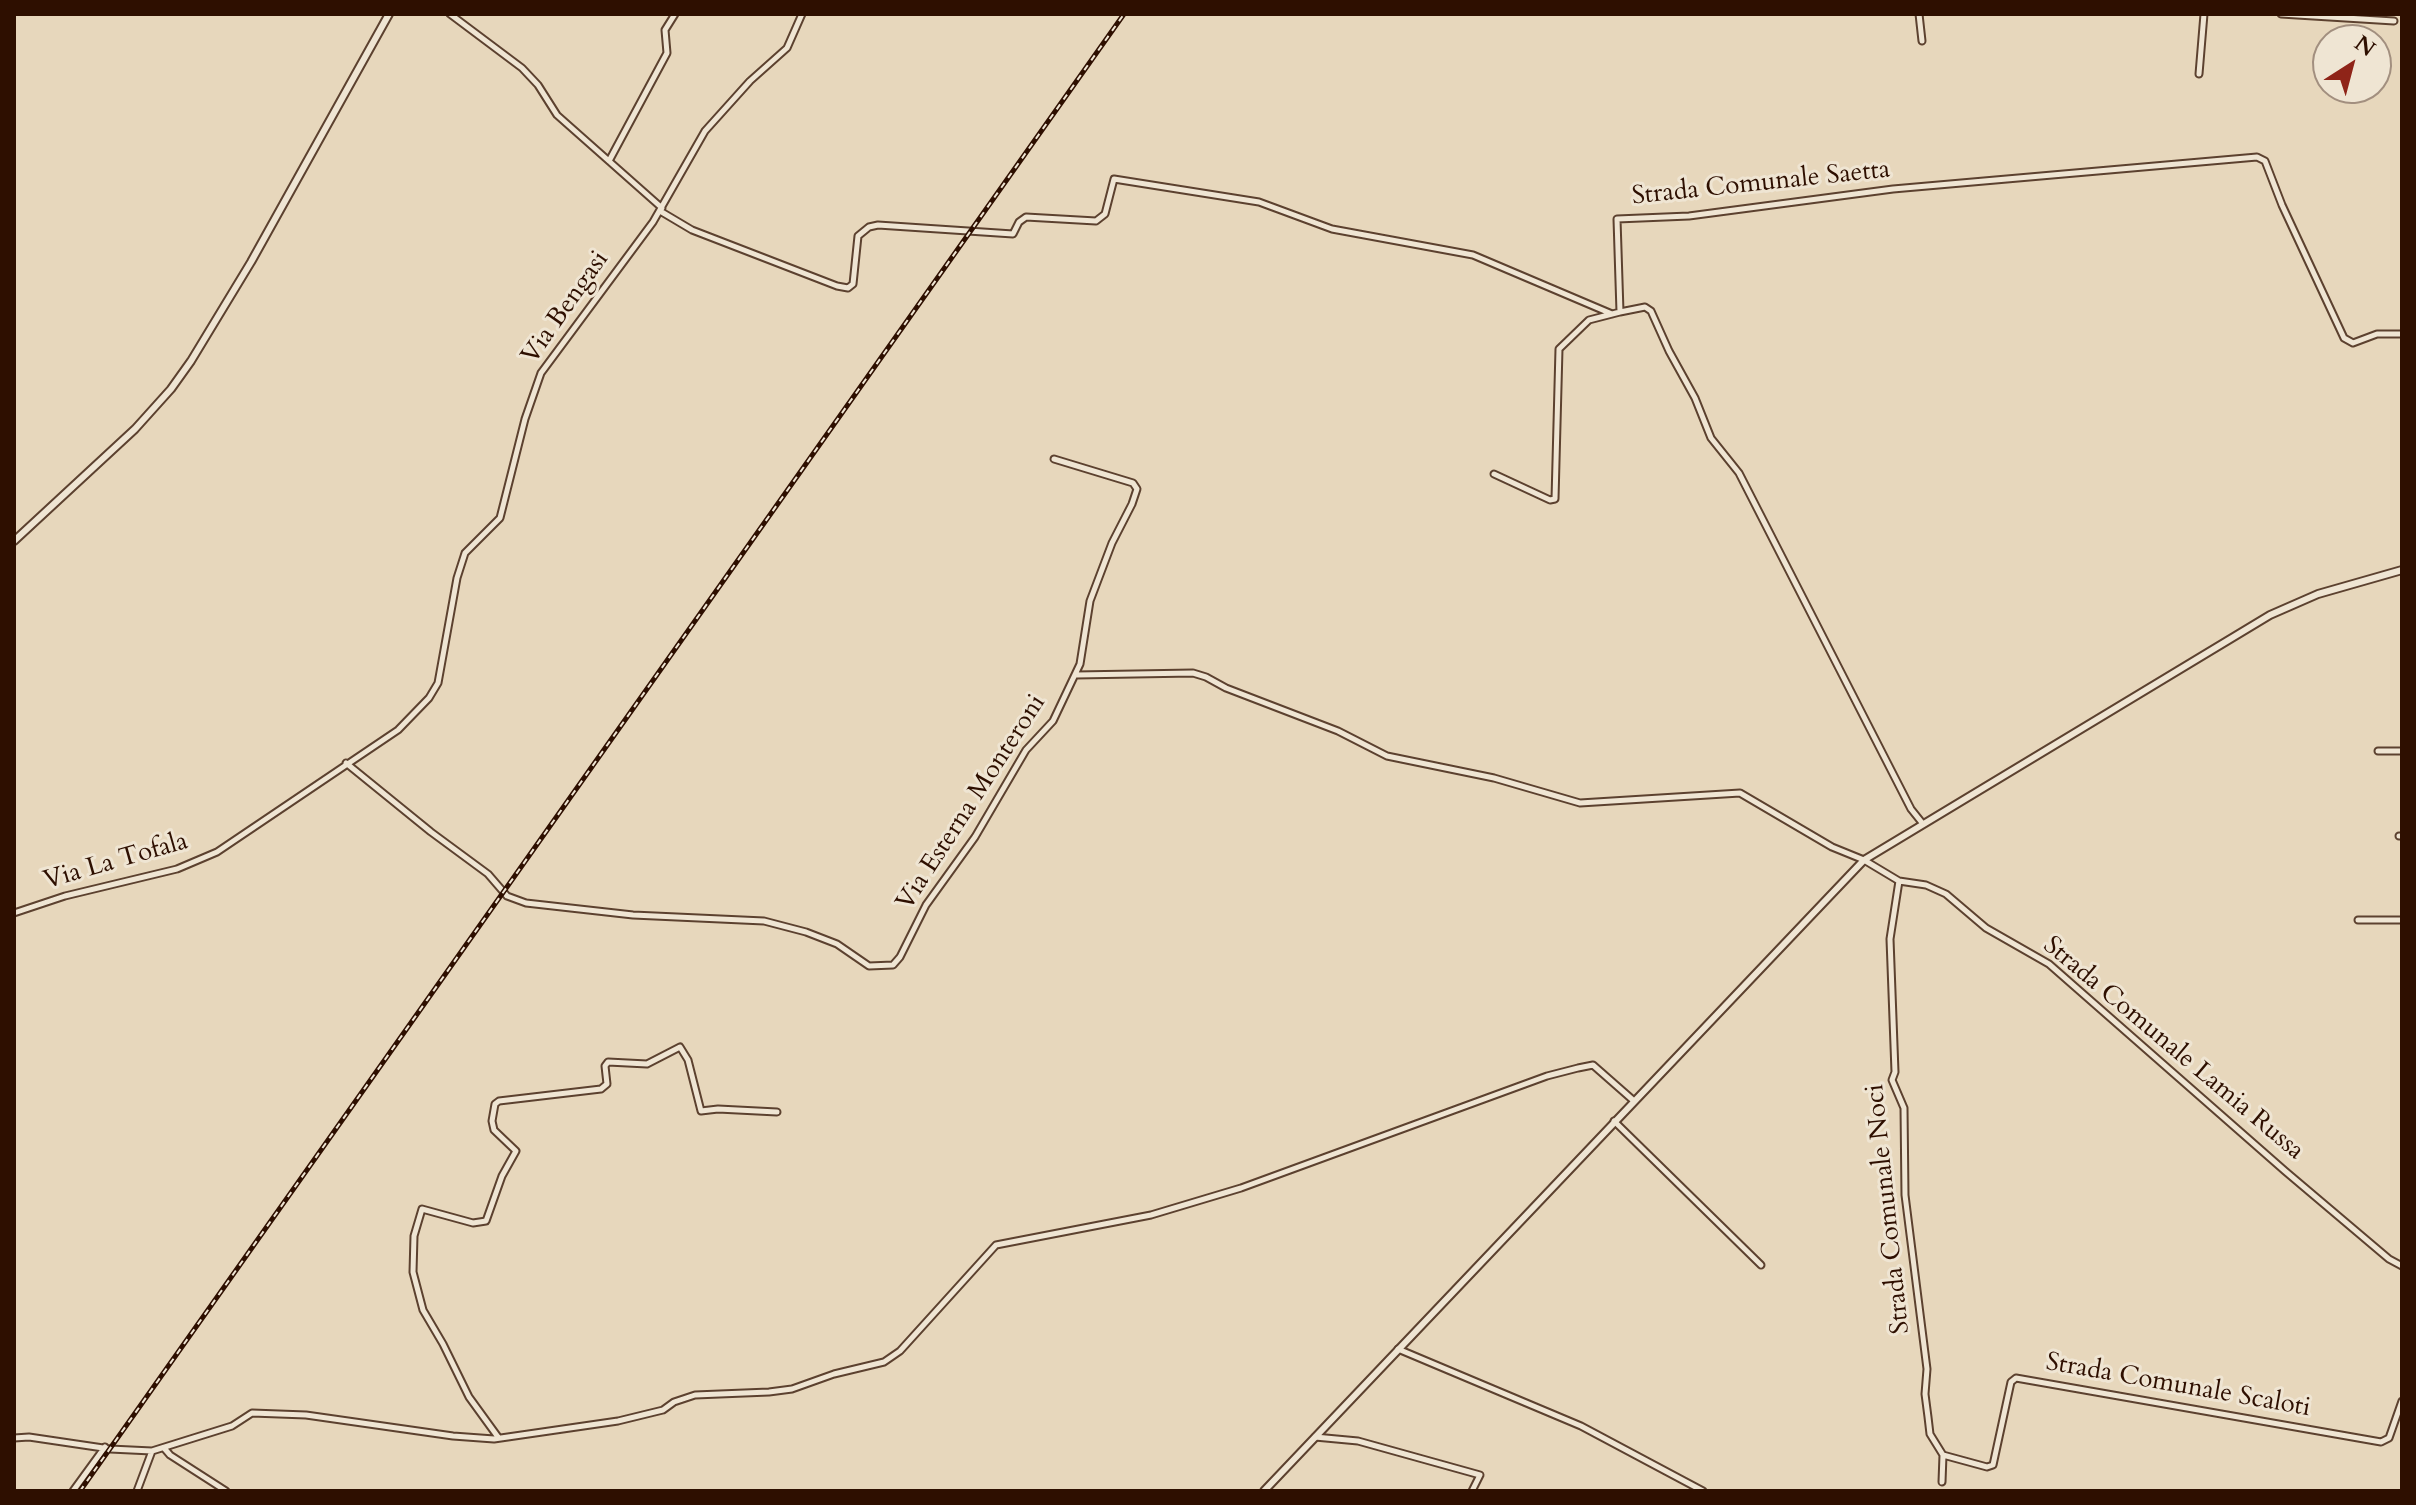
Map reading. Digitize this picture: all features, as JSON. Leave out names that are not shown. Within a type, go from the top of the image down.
[{"type":"street","points":[[14,541],[135,429],[184,371],[251,262],[389,14]]},
{"type":"street","points":[[450,14],[522,68],[538,85],[557,115],[661,210],[692,230],[837,286],[848,288],[853,284],[858,236],[869,227],[878,225],[1013,234],[1019,222],[1026,217],[1096,221],[1105,214],[1114,179],[1259,202],[1332,229],[1473,255],[1612,314]]},
{"type":"street","points":[[609,161],[667,53],[665,30],[675,14]]},
{"type":"street","name":"Via Bengasi","points":[[346,763],[398,730],[429,698],[438,683],[465,553],[500,518],[525,419],[541,373],[661,210],[705,131],[750,81],[787,48],[802,14]]},
{"type":"street","points":[[1919,14],[1922,41]]},
{"type":"street","points":[[2199,74],[2204,14]]},
{"type":"street","points":[[2281,14],[2394,21]]},
{"type":"street","name":"Strada Comunale Saetta","points":[[1620,312],[1617,219],[1689,216],[1893,189],[2257,157],[2265,161],[2282,205],[2344,338],[2353,343],[2377,334],[2402,334]]},
{"type":"street","points":[[1494,474],[1550,500],[1555,499],[1559,349],[1589,320],[1645,307],[1651,311],[1695,398],[1711,438],[1739,473],[1911,809],[1923,824]]},
{"type":"street","name":"Via Esterna Monteroni","points":[[346,763],[488,874],[507,896],[526,903],[633,915],[764,921],[837,944],[869,966],[893,965],[926,905],[975,837],[1026,750],[1053,721],[1076,675],[1090,601],[1137,489],[1133,483],[1054,459]]},
{"type":"street","points":[[1264,1491],[1864,860],[2270,615],[2318,594],[2402,570]]},
{"type":"street","name":"Strada Comunale Lamia Russa","points":[[1076,675],[1193,673],[1338,731],[1387,756],[1494,778],[1580,803],[1740,793],[1832,847],[1864,860],[1899,881],[1926,885],[1946,894],[1986,928],[2036,955],[2061,973],[2285,1171],[2389,1259],[2402,1266]]},
{"type":"street","points":[[2378,751],[2402,751]]},
{"type":"street","name":"Via La Tofala","points":[[14,913],[65,896],[177,869],[217,852],[346,763]]},
{"type":"street","name":"Strada Comunale Noci","points":[[1899,881],[1890,951],[1895,1072],[1892,1080],[1904,1108],[1905,1195],[1922,1324],[1930,1434],[1943,1455],[1942,1482]]},
{"type":"street","points":[[2358,920],[2402,920]]},
{"type":"street","points":[[498,1438],[469,1397],[423,1310],[413,1272],[414,1236],[422,1209],[473,1223],[486,1221],[502,1176],[516,1151],[494,1130],[495,1104],[601,1089],[607,1084],[605,1066],[608,1062],[647,1064],[680,1047],[685,1052],[701,1111],[777,1112]]},
{"type":"street","points":[[14,1438],[29,1437],[152,1451],[232,1426],[252,1413],[306,1415],[453,1436],[498,1438],[618,1421],[663,1410],[674,1402],[695,1395],[792,1389],[834,1374],[884,1362],[900,1351],[996,1245],[1151,1215],[1241,1188],[1547,1076],[1593,1065],[1634,1101]]},
{"type":"street","points":[[1614,1121],[1761,1265]]},
{"type":"street","points":[[1398,1349],[1581,1426],[1703,1491]]},
{"type":"street","name":"Strada Comunale Scaloti","points":[[1943,1455],[1987,1467],[1993,1465],[2011,1382],[2016,1378],[2381,1442],[2389,1438],[2402,1401]]},
{"type":"street","points":[[1315,1437],[1358,1441],[1480,1475],[1472,1491]]},
{"type":"street","points":[[73,1491],[107,1448]]},
{"type":"street","points":[[164,1448],[226,1491]]},
{"type":"street","points":[[137,1491],[152,1451]]},
{"type":"railway","points":[[80,1491],[1124,14]]}]
